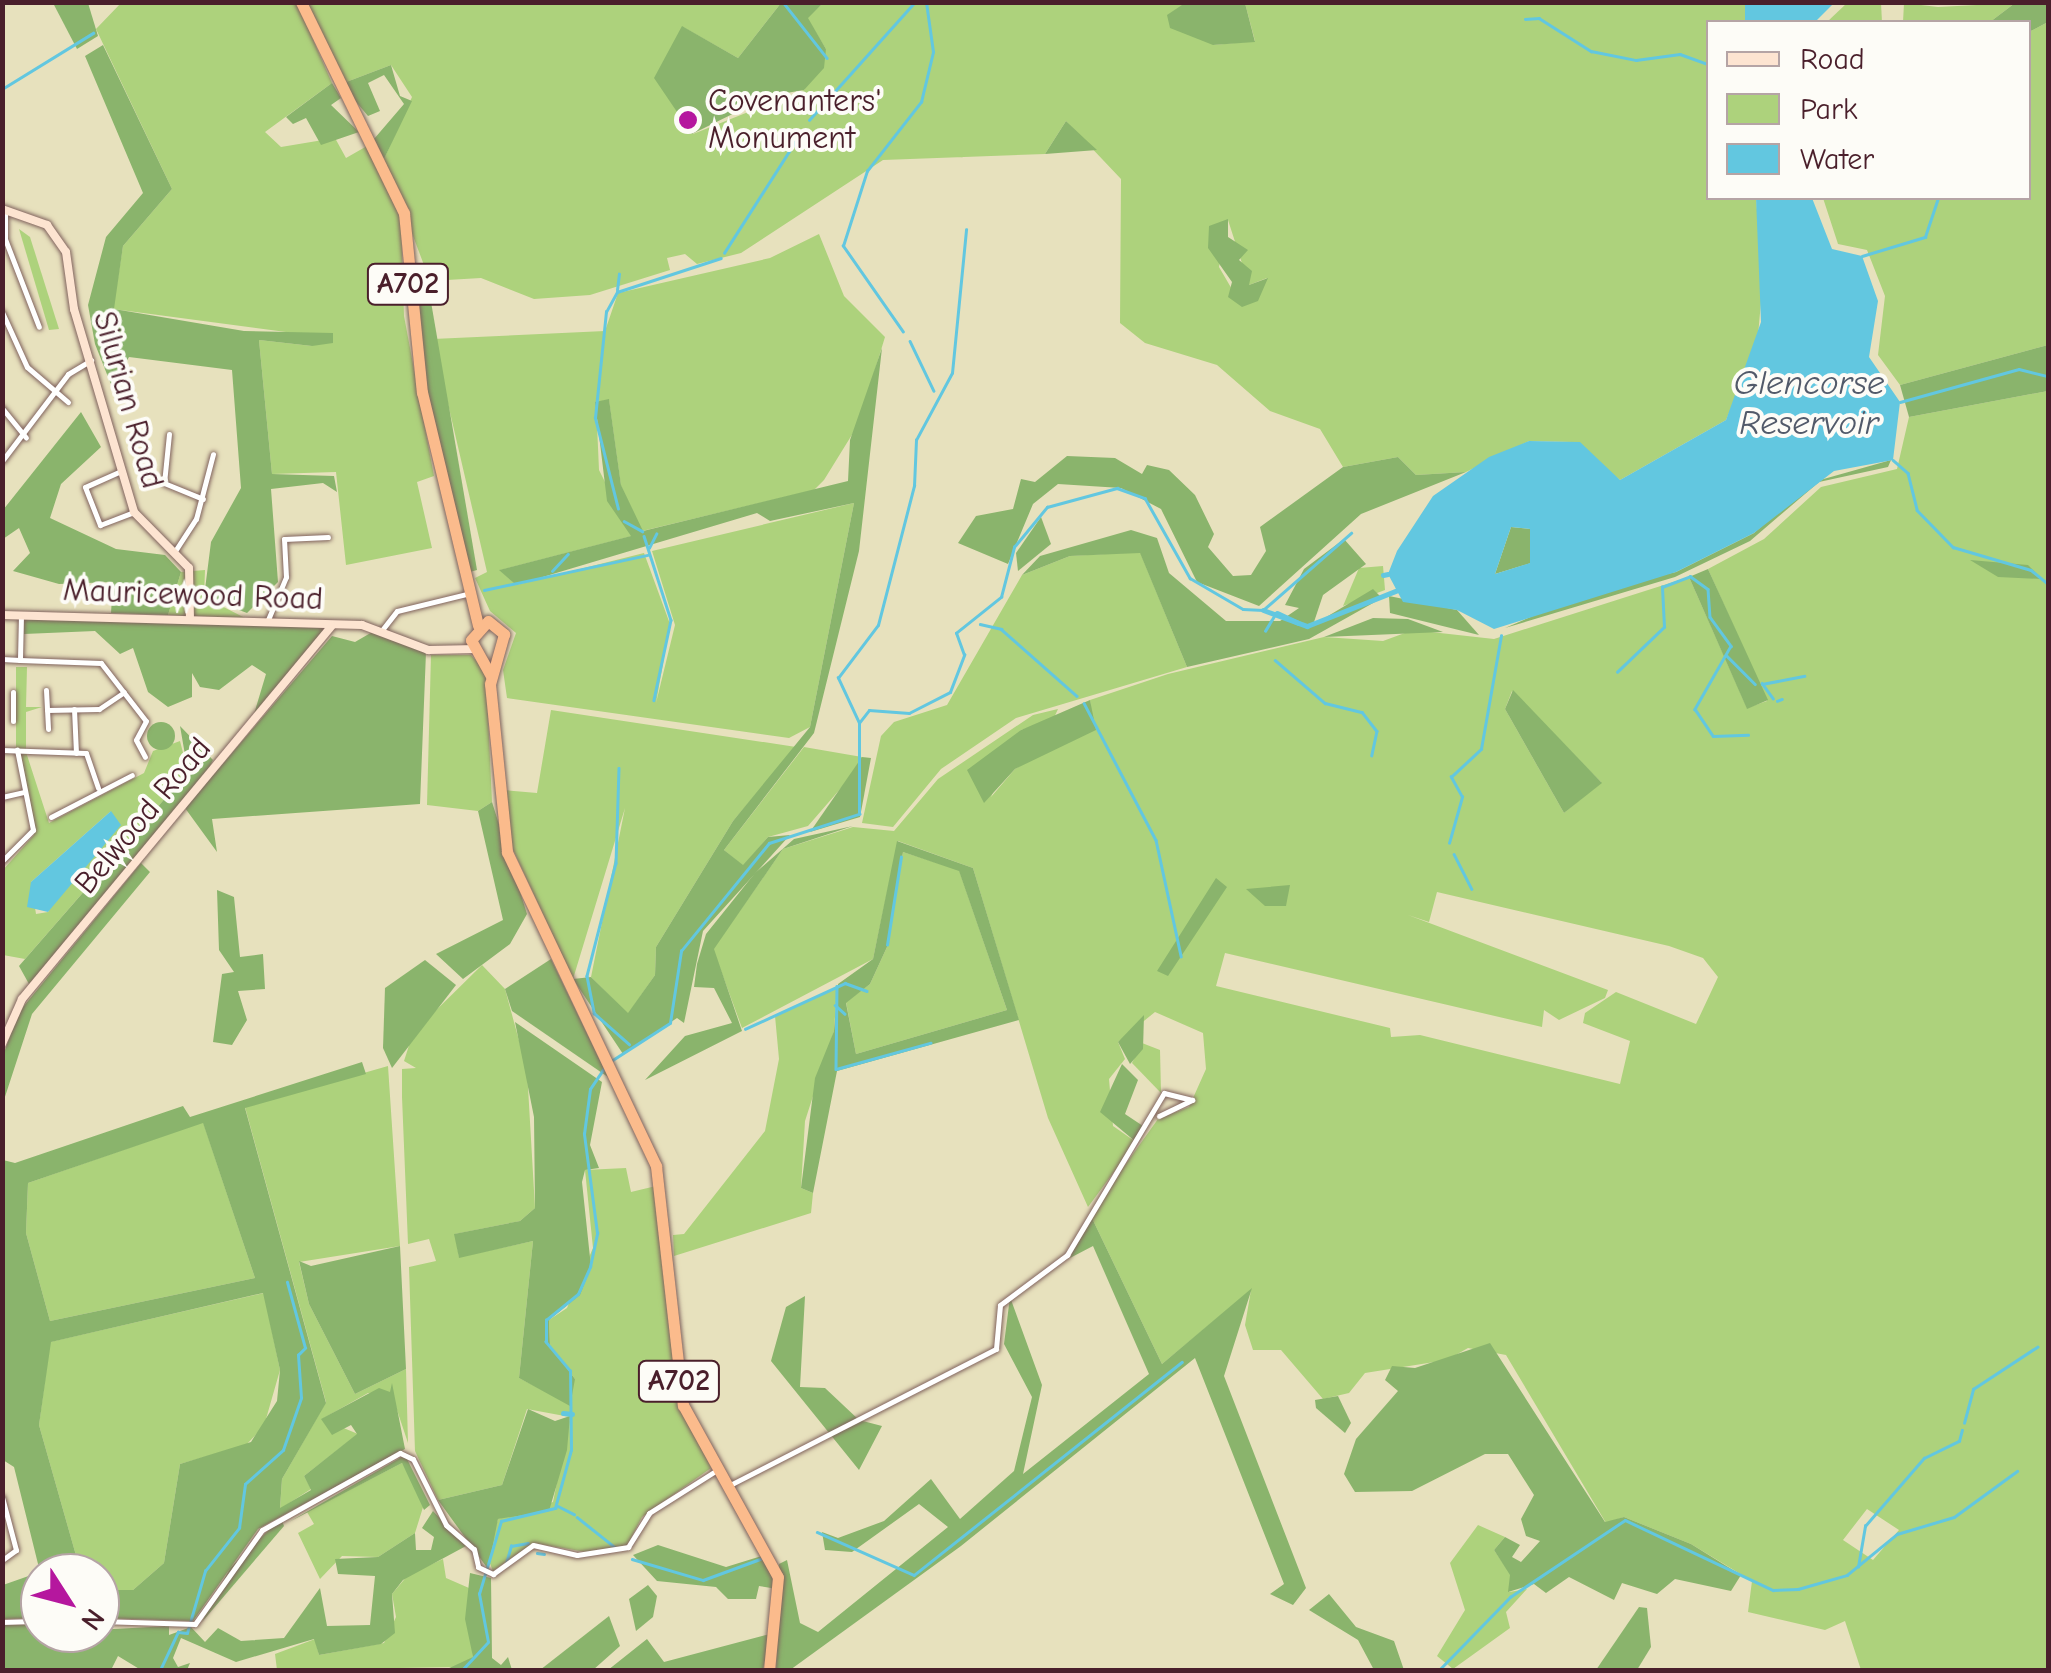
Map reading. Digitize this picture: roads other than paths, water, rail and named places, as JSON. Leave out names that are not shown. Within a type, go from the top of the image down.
[{"type":"highway","name":"A702","points":[[302,2],[404,214],[422,392],[478,607],[479,651],[491,676],[507,852],[664,1190],[680,1392],[716,1470],[778,1576],[770,1670]]},
{"type":"highway","name":"A702","points":[[479,627],[502,630],[491,676]]},
{"type":"highway","points":[[479,651],[500,649]]},
{"type":"street","points":[[4,209],[5,239],[39,328]]},
{"type":"street","name":"Silurian Road","points":[[4,209],[47,225],[66,252],[91,360],[134,512],[174,551]]},
{"type":"street","points":[[2,312],[27,367],[54,395],[68,402]]},
{"type":"street","points":[[2,461],[26,438],[54,395],[91,360]]},
{"type":"street","points":[[2,408],[26,438]]},
{"type":"street","points":[[169,434],[164,482],[203,499]]},
{"type":"street","points":[[190,620],[189,568],[174,551],[203,499],[214,454]]},
{"type":"street","points":[[122,470],[85,487],[100,525],[134,512]]},
{"type":"street","points":[[140,522],[150,517]]},
{"type":"street","points":[[267,622],[286,577],[284,539],[328,537]]},
{"type":"street","points":[[382,630],[397,612],[466,594]]},
{"type":"street","points":[[20,660],[21,614]]},
{"type":"street","name":"Mauricewood Road","points":[[2,615],[332,626],[382,630],[451,650],[479,651]]},
{"type":"street","name":"Belwood Road","points":[[2,1044],[22,998],[332,626]]},
{"type":"street","points":[[451,650],[479,627]]},
{"type":"street","points":[[2,659],[98,661],[146,721],[136,740],[145,757]]},
{"type":"street","points":[[46,690],[48,729]]},
{"type":"street","points":[[13,692],[13,721]]},
{"type":"street","points":[[46,710],[103,708],[124,692]]},
{"type":"street","points":[[2,706],[13,706]]},
{"type":"street","points":[[74,709],[76,753]]},
{"type":"street","points":[[2,750],[92,756],[98,788]]},
{"type":"street","points":[[2,860],[32,833],[17,750]]},
{"type":"street","points":[[51,817],[98,788],[132,775]]},
{"type":"street","points":[[2,797],[24,792]]},
{"type":"street","points":[[727,1487],[996,1349],[1002,1301],[1067,1255],[1158,1116],[1164,1092],[1192,1100],[1158,1116]]},
{"type":"street","points":[[120,1622],[189,1624],[262,1530],[400,1453],[489,1573],[533,1545],[578,1555],[628,1547],[650,1513],[716,1470]]},
{"type":"street","points":[[2,1496],[16,1547],[2,1560]]},
{"type":"water","points":[[1745,2],[1834,3],[1817,20],[1745,20]]},
{"type":"water","name":"Glencorse Reservoir","points":[[1756,200],[1813,200],[1832,249],[1862,256],[1878,301],[1869,357],[1900,402],[1893,460],[1834,471],[1754,533],[1676,572],[1494,629],[1457,610],[1403,602],[1388,574],[1397,551],[1433,496],[1489,457],[1529,441],[1580,442],[1620,480],[1726,420],[1761,322]],"holes":[[[1511,527],[1530,529],[1530,563],[1495,574]]]},
{"type":"water","points":[[111,811],[121,825],[48,912],[27,907],[31,882]]},
{"type":"waterway","points":[[783,2],[827,58]]},
{"type":"waterway","points":[[809,120],[915,2]]},
{"type":"waterway","points":[[903,332],[843,246],[867,171],[921,102],[933,52],[926,2]]},
{"type":"waterway","points":[[1525,19],[1539,18],[1591,51],[1636,60],[1680,54],[1706,63]]},
{"type":"waterway","points":[[2,89],[93,33]]},
{"type":"waterway","points":[[724,253],[800,134]]},
{"type":"waterway","points":[[1862,256],[1925,237],[1937,200]]},
{"type":"waterway","points":[[859,723],[838,678],[878,625],[914,486],[916,440],[952,373],[966,230]]},
{"type":"waterway","points":[[618,509],[595,418],[606,312],[617,292],[721,258]]},
{"type":"waterway","points":[[617,290],[619,274]]},
{"type":"waterway","points":[[910,341],[934,391]]},
{"type":"waterway","points":[[1900,402],[2019,369],[2048,376]]},
{"type":"waterway","points":[[1893,460],[1908,473],[1917,510],[1953,547],[2031,570],[2048,584]]},
{"type":"waterway","points":[[611,1061],[670,1023],[681,951],[769,843],[859,814],[859,723],[869,710],[909,713],[950,692],[964,655],[956,633],[1001,597],[1014,547],[1047,507],[1117,488],[1145,498],[1190,578],[1243,609],[1263,610],[1351,533]]},
{"type":"waterway","points":[[624,521],[642,531]]},
{"type":"waterway","points":[[649,548],[656,534]]},
{"type":"waterway","points":[[644,536],[671,620],[654,700]]},
{"type":"waterway","points":[[552,571],[568,554]]},
{"type":"waterway","points":[[484,590],[647,555]]},
{"type":"waterway","points":[[1383,575],[1388,574]]},
{"type":"waterway","points":[[1617,672],[1664,627],[1662,587],[1690,576],[1708,589],[1710,617],[1731,646],[1695,709],[1713,736],[1748,735]]},
{"type":"waterway","points":[[1263,610],[1307,626],[1398,590]]},
{"type":"waterway","points":[[1265,631],[1276,613]]},
{"type":"waterway","points":[[1277,613],[1298,623]]},
{"type":"waterway","points":[[980,624],[1001,629],[1077,696]]},
{"type":"waterway","points":[[1449,843],[1462,797],[1451,777],[1481,749],[1501,636]]},
{"type":"waterway","points":[[1726,655],[1755,684]]},
{"type":"waterway","points":[[1275,660],[1325,703],[1362,712],[1377,731],[1372,755]]},
{"type":"waterway","points":[[1773,699],[1762,684],[1804,676]]},
{"type":"waterway","points":[[1777,701],[1782,699]]},
{"type":"waterway","points":[[1084,703],[1156,840],[1181,956]]},
{"type":"waterway","points":[[619,768],[616,863],[587,976],[594,1013],[629,1044]]},
{"type":"waterway","points":[[1454,854],[1472,889]]},
{"type":"waterway","points":[[887,945],[901,857]]},
{"type":"waterway","points":[[745,1029],[845,983],[867,991]]},
{"type":"waterway","points":[[837,986],[836,1069],[930,1043]]},
{"type":"waterway","points":[[835,1005],[845,1014]]},
{"type":"waterway","points":[[462,1670],[488,1642],[479,1594],[501,1521],[555,1508],[571,1450],[570,1371],[546,1342],[546,1320],[578,1294],[590,1267],[597,1233],[584,1134],[590,1089],[605,1067]]},
{"type":"waterway","points":[[160,1670],[178,1632],[187,1633],[205,1571],[239,1528],[245,1484],[283,1450],[301,1398],[298,1355],[305,1348],[287,1282]]},
{"type":"waterway","points":[[1964,1423],[1973,1389],[2037,1347]]},
{"type":"waterway","points":[[817,1532],[914,1575],[1182,1362]]},
{"type":"waterway","points":[[563,1413],[572,1414]]},
{"type":"waterway","points":[[1858,1567],[1865,1526],[1924,1458],[1959,1441],[1962,1430]]},
{"type":"waterway","points":[[1439,1670],[1510,1597],[1625,1520],[1773,1590],[1798,1589],[1847,1575],[1897,1534],[1954,1517],[2017,1471]]},
{"type":"waterway","points":[[558,1506],[574,1514]]},
{"type":"waterway","points":[[577,1517],[616,1548]]},
{"type":"waterway","points":[[506,1563],[511,1546],[528,1543]]},
{"type":"waterway","points":[[537,1553],[544,1554]]},
{"type":"waterway","points":[[632,1559],[703,1580],[760,1559]]},
{"type":"place","name":"Covenanters' Monument","points":[[688,120]]}]
